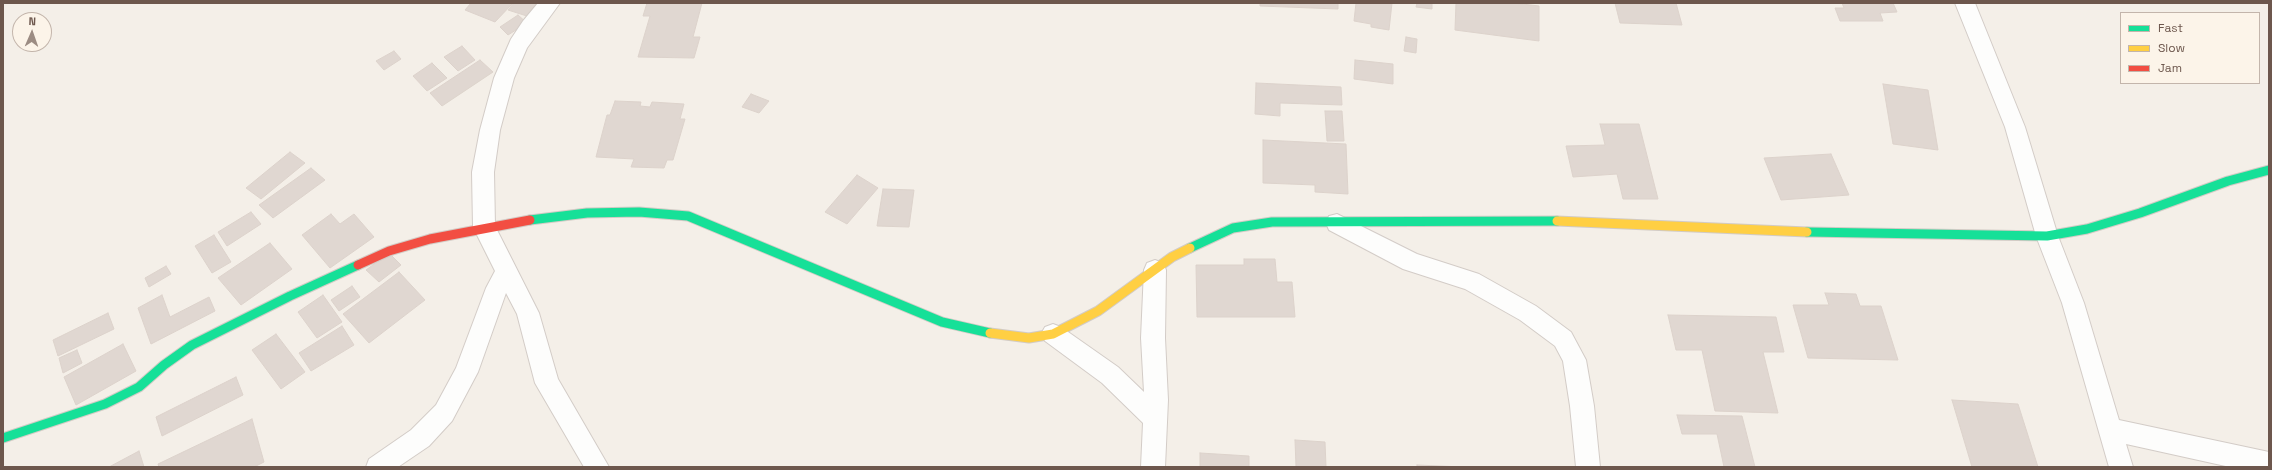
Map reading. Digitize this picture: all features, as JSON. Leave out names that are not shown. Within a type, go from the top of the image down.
[{"type":"street","points":[[550,3],[530,26],[518,45],[504,78],[490,130],[483,172],[484,227],[528,313],[547,383],[597,467]]},
{"type":"street","points":[[1965,3],[2015,127],[2047,236],[2073,303],[2121,467]]},
{"type":"street","points":[[3,438],[105,404],[139,387],[164,365],[192,345],[327,278],[408,244],[484,227],[543,217],[587,213],[662,212],[688,216],[942,322],[1003,336],[1029,338],[1053,334],[1098,311],[1155,270],[1200,242],[1234,228],[1272,222],[1337,223],[1573,220],[1857,234],[2047,236],[2087,229],[2140,213],[2228,182],[2269,170]]},
{"type":"street","points":[[1337,223],[1411,262],[1471,281],[1528,313],[1563,339],[1574,360],[1583,413],[1588,467]]},
{"type":"street","points":[[1153,467],[1155,419],[1153,338],[1155,270]]},
{"type":"street","points":[[378,467],[420,438],[444,413],[469,366],[497,288],[506,272]]},
{"type":"street","points":[[1053,334],[1110,375],[1155,419]]},
{"type":"street","points":[[2110,429],[2269,464]]},
{"type":"building","points":[[471,3],[513,3],[495,22],[465,10]]},
{"type":"building","points":[[514,3],[541,3],[530,17],[508,10]]},
{"type":"building","points":[[647,3],[702,3],[693,37],[700,37],[694,58],[638,57],[650,16],[643,16]]},
{"type":"building","points":[[1260,3],[1338,3],[1338,9],[1260,6]]},
{"type":"building","points":[[1356,3],[1392,3],[1389,30],[1371,27],[1371,24],[1354,21]]},
{"type":"building","points":[[1417,3],[1432,3],[1432,9],[1416,7]]},
{"type":"building","points":[[1456,3],[1514,3],[1539,6],[1539,41],[1455,30]]},
{"type":"building","points":[[1615,3],[1676,3],[1682,25],[1620,23]]},
{"type":"building","points":[[1842,3],[1893,3],[1897,12],[1880,13],[1883,21],[1840,21],[1835,8],[1844,8]]},
{"type":"building","points":[[518,15],[527,23],[508,35],[500,27]]},
{"type":"building","points":[[1406,37],[1417,39],[1416,53],[1404,51]]},
{"type":"building","points":[[462,46],[475,60],[458,71],[444,57]]},
{"type":"building","points":[[394,51],[401,59],[384,70],[376,61]]},
{"type":"building","points":[[480,60],[493,72],[442,106],[430,93]]},
{"type":"building","points":[[1355,60],[1393,64],[1393,84],[1354,79]]},
{"type":"building","points":[[432,63],[447,78],[427,91],[413,76]]},
{"type":"building","points":[[1256,83],[1341,87],[1342,105],[1280,103],[1280,116],[1255,114]]},
{"type":"building","points":[[1883,84],[1928,90],[1938,150],[1893,144]]},
{"type":"building","points":[[751,94],[769,101],[759,113],[742,107]]},
{"type":"building","points":[[615,101],[641,102],[640,106],[650,107],[652,102],[684,104],[680,119],[685,119],[673,160],[667,160],[664,168],[631,167],[634,159],[596,157],[607,115],[610,115]]},
{"type":"building","points":[[1325,111],[1342,111],[1344,141],[1327,141]]},
{"type":"building","points":[[1600,124],[1639,124],[1658,199],[1623,199],[1617,174],[1573,177],[1566,146],[1605,145]]},
{"type":"building","points":[[1263,140],[1346,144],[1348,194],[1315,192],[1315,185],[1263,183]]},
{"type":"building","points":[[290,152],[305,163],[261,199],[246,188]]},
{"type":"building","points":[[1831,154],[1849,195],[1781,200],[1764,158]]},
{"type":"building","points":[[311,168],[325,180],[273,218],[259,205]]},
{"type":"building","points":[[857,175],[878,188],[847,224],[825,212]]},
{"type":"building","points":[[883,189],[914,190],[909,227],[877,226]]},
{"type":"building","points":[[251,212],[261,224],[227,246],[218,232]]},
{"type":"building","points":[[331,214],[340,224],[354,214],[374,237],[330,268],[302,235]]},
{"type":"building","points":[[214,235],[231,262],[212,273],[195,246]]},
{"type":"building","points":[[270,243],[292,269],[241,305],[218,278]]},
{"type":"building","points":[[389,253],[401,265],[379,282],[366,270]]},
{"type":"building","points":[[1244,259],[1275,259],[1277,282],[1292,282],[1295,317],[1197,317],[1196,265],[1244,265]]},
{"type":"building","points":[[166,266],[171,274],[149,287],[145,278]]},
{"type":"building","points":[[399,272],[425,300],[369,343],[343,314]]},
{"type":"building","points":[[352,286],[360,297],[339,311],[331,300]]},
{"type":"building","points":[[1825,293],[1856,294],[1860,306],[1881,306],[1898,360],[1808,358],[1793,305],[1829,305]]},
{"type":"building","points":[[162,295],[170,317],[209,297],[215,311],[151,344],[138,308]]},
{"type":"building","points":[[323,295],[342,322],[317,338],[298,312]]},
{"type":"building","points":[[108,313],[114,329],[58,356],[53,340]]},
{"type":"building","points":[[1668,315],[1776,317],[1784,352],[1763,352],[1778,413],[1715,411],[1702,350],[1676,350]]},
{"type":"building","points":[[342,326],[354,345],[311,371],[299,353]]},
{"type":"building","points":[[276,334],[305,372],[281,389],[252,350]]},
{"type":"building","points":[[123,344],[136,371],[76,405],[64,377]]},
{"type":"building","points":[[77,350],[82,363],[63,373],[59,358]]},
{"type":"building","points":[[236,377],[243,395],[162,436],[156,417]]},
{"type":"building","points":[[1952,400],[2018,404],[2038,467],[1972,467]]},
{"type":"building","points":[[1677,415],[1742,416],[1755,467],[1724,467],[1717,434],[1682,434]]},
{"type":"building","points":[[252,419],[264,462],[254,467],[159,467],[158,464]]},
{"type":"building","points":[[1295,440],[1325,442],[1326,467],[1296,467]]},
{"type":"building","points":[[139,451],[144,467],[109,467]]},
{"type":"building","points":[[1200,453],[1249,456],[1249,467],[1200,467]]},
{"type":"building","points":[[1417,465],[1463,467],[1417,467]]},
{"type":"traffic: fast","points":[[1807,232],[2047,236],[2087,229],[2140,213],[2228,181],[2269,170]]},
{"type":"traffic: fast","points":[[530,220],[587,213],[639,212],[688,216],[942,322],[990,333]]},
{"type":"traffic: fast","points":[[1190,248],[1233,228],[1272,222],[1557,221]]},
{"type":"traffic: fast","points":[[3,438],[105,404],[139,387],[164,365],[192,345],[290,296],[358,265]]},
{"type":"traffic: slow","points":[[1557,221],[1807,232]]},
{"type":"traffic: slow","points":[[990,333],[1029,338],[1053,334],[1098,311],[1172,257],[1190,248]]},
{"type":"traffic: jam","points":[[358,265],[389,251],[430,239],[530,220]]}]
